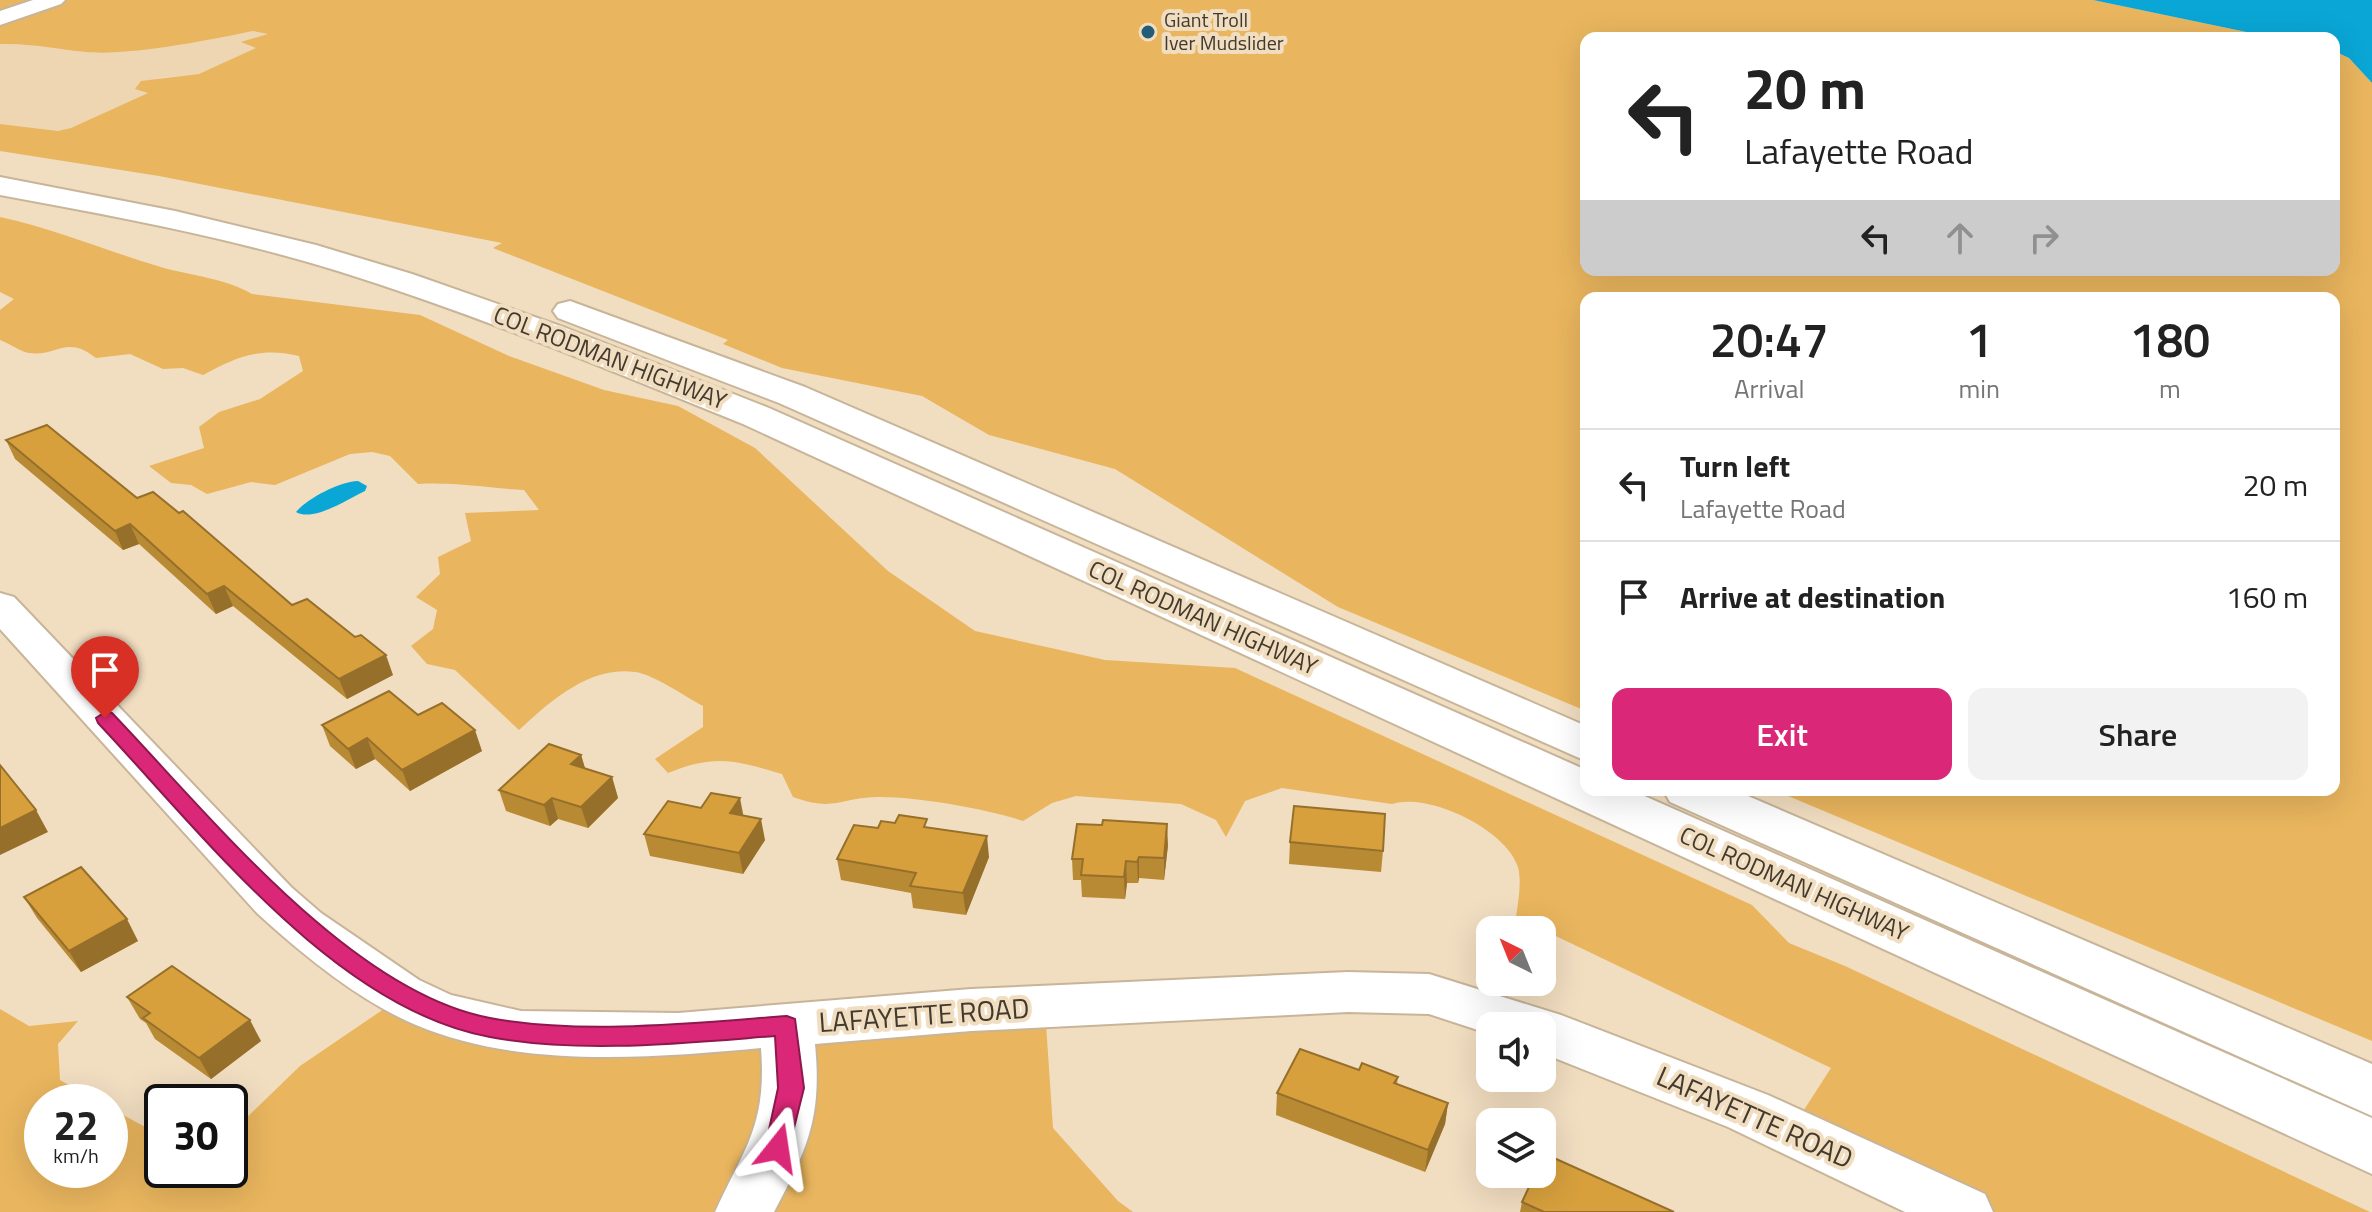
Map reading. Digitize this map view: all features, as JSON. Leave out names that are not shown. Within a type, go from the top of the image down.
[{"type":"highway","name":"COL RODMAN HIGHWAY","points":[[0,163],[204,204],[342,238],[468,275],[650,339],[792,395],[1580,742]]},
{"type":"highway","name":"COL RODMAN HIGHWAY","points":[[0,186],[208,228],[345,263],[497,313],[756,416],[1580,789]]},
{"type":"highway","name":"COL RODMAN HIGHWAY","points":[[1596,796],[2372,1147]]},
{"type":"highway","name":"COL RODMAN HIGHWAY","points":[[1702,796],[2372,1091]]},
{"type":"street","points":[[0,18],[54,0]]},
{"type":"street","name":"LAFAYETTE ROAD","points":[[0,605],[274,900],[303,926],[401,994],[436,1011],[489,1027],[521,1032],[678,1034],[971,1010],[1348,992],[1429,994],[1486,1012]]},
{"type":"street","points":[[744,1212],[778,1148],[786,1123],[791,1088],[787,1026]]},
{"type":"street","name":"LAFAYETTE ROAD","points":[[1556,1036],[1748,1111],[1964,1212]]},
{"type":"shaded area","points":[[0,0],[2093,0],[2246,32],[1580,32],[1580,276],[2340,276],[2340,54],[2349,58],[2372,83],[2372,1041],[1788,796],[2340,796],[2340,292],[1580,292],[1580,708],[1338,607],[1115,469],[989,435],[922,396],[782,368],[723,344],[728,340],[493,248],[502,243],[159,176],[0,151],[0,124],[58,131],[71,128],[148,93],[135,89],[141,81],[199,74],[256,48],[241,42],[268,34],[253,31],[169,46],[103,53],[0,44]]},
{"type":"shaded area","points":[[253,31],[270,34],[243,42],[257,48],[199,74],[158,78],[150,92],[71,128],[58,131],[0,124],[0,44],[60,46],[83,52],[159,47]]},
{"type":"shaded area","points":[[0,217],[164,268],[221,281],[252,294],[420,315],[509,356],[604,390],[678,406],[755,448],[888,571],[975,631],[1105,660],[1235,668],[1752,905],[1789,943],[1845,966],[2370,1212],[1967,1212],[1793,1127],[1831,1068],[1556,936],[1556,916],[1516,916],[1519,873],[1511,853],[1482,827],[1425,803],[1392,804],[1282,788],[1245,801],[1226,837],[1216,820],[1181,804],[1076,796],[1052,803],[1023,821],[971,808],[910,799],[877,797],[818,803],[793,797],[782,774],[751,765],[712,761],[668,773],[655,759],[703,727],[703,706],[660,681],[635,672],[618,671],[586,680],[557,697],[519,730],[455,670],[427,664],[411,646],[433,629],[437,610],[416,597],[440,574],[438,557],[471,541],[465,513],[539,510],[524,490],[418,484],[390,456],[372,452],[350,454],[275,485],[251,482],[207,494],[191,485],[171,483],[149,466],[204,448],[199,427],[219,412],[260,399],[303,371],[299,356],[272,352],[250,355],[203,375],[183,368],[163,369],[130,354],[96,358],[86,351],[69,347],[29,353],[0,340],[0,310],[14,299],[0,292]]},
{"type":"shaded area","points":[[400,998],[482,1024],[1045,1009],[1053,1128],[1118,1201],[1133,1212],[0,1212],[0,1009],[29,1026],[78,1021],[58,1044],[60,1080],[67,1084],[24,1084],[24,1188],[128,1188],[128,1118],[144,1126],[144,1188],[248,1188],[248,1116],[300,1066]]},
{"type":"water","points":[[2093,0],[2372,0],[2372,83],[2349,58],[2340,54],[2340,32],[2246,32]]},
{"type":"water","points":[[358,481],[367,486],[365,491],[340,504],[312,514],[296,512],[323,492]]},
{"type":"building","points":[[47,425],[137,498],[153,492],[179,513],[183,511],[292,605],[307,599],[355,637],[361,635],[386,655],[339,679],[224,586],[207,594],[130,524],[115,531],[6,440]]},
{"type":"building","points":[[389,691],[418,715],[442,703],[475,730],[402,770],[367,738],[348,749],[322,725]]},
{"type":"building","points":[[549,744],[581,755],[571,764],[612,777],[581,807],[552,798],[544,805],[499,790]]},
{"type":"building","points":[[0,765],[36,810],[0,828]]},
{"type":"building","points":[[711,793],[740,798],[730,813],[761,819],[739,853],[644,834],[668,801],[701,808]]},
{"type":"building","points":[[1294,806],[1385,814],[1383,851],[1290,842]]},
{"type":"building","points":[[899,815],[927,819],[924,827],[987,836],[963,893],[910,886],[916,873],[837,859],[854,825],[878,828],[881,821],[895,823]]},
{"type":"building","points":[[1103,820],[1167,824],[1164,858],[1139,857],[1137,862],[1126,861],[1124,877],[1081,875],[1083,859],[1072,859],[1077,824],[1102,825]]},
{"type":"building","points":[[81,867],[127,919],[69,951],[24,897]]},
{"type":"building","points":[[172,966],[250,1020],[199,1058],[143,1018],[150,1013],[127,997]]},
{"type":"building","points":[[1300,1049],[1359,1070],[1362,1063],[1398,1077],[1394,1083],[1448,1103],[1428,1150],[1277,1093]]},
{"type":"building","points":[[1556,1159],[1674,1212],[1544,1212],[1522,1202],[1528,1188],[1556,1188]]},
{"type":"place","name":"Giant Troll Iver Mudslider","points":[[1148,32]]},
{"type":"route","points":[[105,718],[274,900],[303,926],[371,976],[436,1011],[489,1027],[521,1032],[678,1034],[787,1026],[791,1088],[786,1123],[778,1148]]}]
